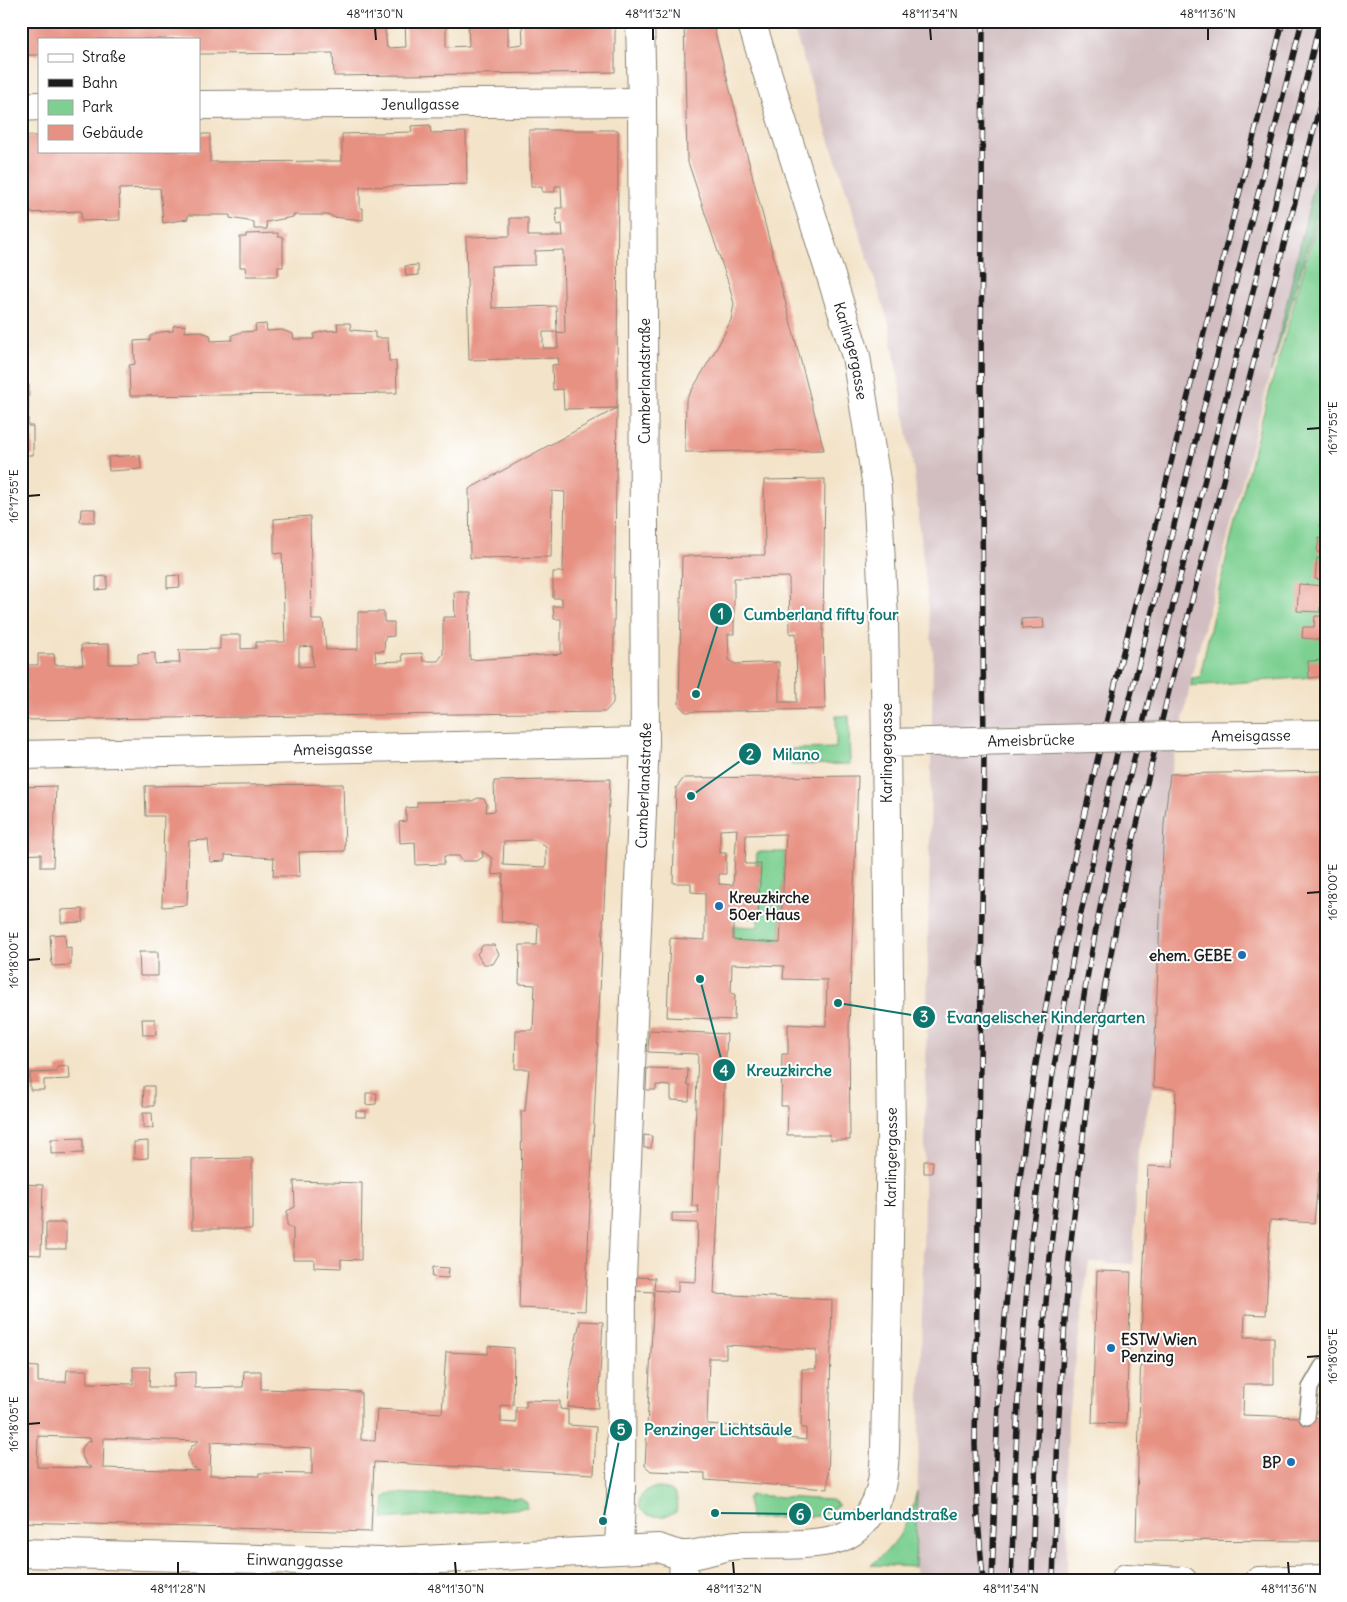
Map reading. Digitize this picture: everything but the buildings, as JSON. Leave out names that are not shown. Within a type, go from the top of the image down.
[{"type":"street","name":"Cumberlandstraße","points":[[619,1549],[622,1278],[645,742],[640,21]]},
{"type":"street","name":"Karlingergasse","points":[[751,21],[856,356],[877,487],[884,620],[891,1134],[885,1451],[883,1480],[876,1501]]},
{"type":"street","name":"Jenullgasse","points":[[200,105],[642,102]]},
{"type":"street","points":[[21,107],[38,106]]},
{"type":"street","name":"Ameisgasse","points":[[1176,736],[1326,734]]},
{"type":"street","name":"Ameisbrücke","points":[[886,743],[1176,736]]},
{"type":"street","name":"Ameisgasse","points":[[21,755],[645,742]]},
{"type":"street","name":"Einwanggasse","points":[[21,1553],[383,1562],[619,1549],[675,1561],[726,1545],[816,1543],[840,1538],[856,1529],[866,1518],[876,1501]]},
{"type":"street","points":[[1126,1578],[1183,1581]]},
{"type":"street","points":[[1259,1581],[1326,1580]]},
{"type":"lane","points":[[1307,1417],[1310,1388],[1322,1367],[1326,1366]]},
{"type":"shaded area","points":[[791,21],[1326,21],[1326,132],[1271,372],[1192,674],[1181,731],[1170,774],[1164,824],[1153,1087],[1138,1151],[1133,1264],[1089,1262],[1068,1416],[1067,1581],[915,1581],[922,1312],[933,654],[914,472],[889,324]]},
{"type":"green space","points":[[1326,132],[1326,187],[1271,372]]},
{"type":"green space","points":[[1326,192],[1326,676],[1191,686],[1192,678],[1200,677],[1242,494]]},
{"type":"green space","points":[[836,716],[849,716],[850,764],[791,765],[791,749],[836,748]]},
{"type":"green space","points":[[757,852],[785,852],[780,943],[733,940],[733,926],[758,927],[761,864],[756,864]]},
{"type":"green space","points":[[653,1488],[673,1492],[677,1499],[676,1512],[667,1516],[651,1516],[642,1511],[639,1506],[639,1498],[646,1491]]},
{"type":"green space","points":[[917,1491],[915,1567],[871,1565],[888,1549],[901,1532],[910,1514]]},
{"type":"green space","points":[[391,1493],[521,1498],[527,1503],[528,1508],[383,1519],[385,1497]]},
{"type":"green space","points":[[750,1495],[831,1500],[839,1505],[819,1516],[751,1519],[747,1499]]},
{"type":"railway","points":[[983,21],[981,380],[984,757],[975,1445],[983,1581]]},
{"type":"railway","points":[[992,1581],[998,1400],[1012,1237],[1034,1075],[1055,954],[1073,863],[1120,664],[1283,21]]},
{"type":"railway","points":[[1011,1581],[1018,1401],[1031,1239],[1052,1078],[1080,917],[1125,718],[1302,21]]},
{"type":"railway","points":[[1032,1581],[1038,1421],[1049,1262],[1068,1103],[1093,945],[1116,833],[1134,759],[1320,21]]},
{"type":"railway","points":[[1053,1581],[1058,1430],[1069,1259],[1088,1093],[1105,985],[1130,854],[1172,678],[1326,82]]},
{"type":"place","name":"Cumberland fifty four","points":[[696,694]]},
{"type":"place","name":"Milano","points":[[691,796]]},
{"type":"place","name":"Kreuzkirche 50er Haus","points":[[719,906]]},
{"type":"place","name":"ehem. GEBE","points":[[1242,955]]},
{"type":"place","name":"Kreuzkirche","points":[[700,979]]},
{"type":"place","name":"Evangelischer Kindergarten","points":[[838,1003]]},
{"type":"place","name":"ESTW Wien Penzing","points":[[1111,1348]]},
{"type":"place","name":"BP","points":[[1291,1462]]},
{"type":"place","name":"Cumberlandstraße","points":[[715,1513]]},
{"type":"place","name":"Penzinger Lichtsäule","points":[[603,1521]]}]
